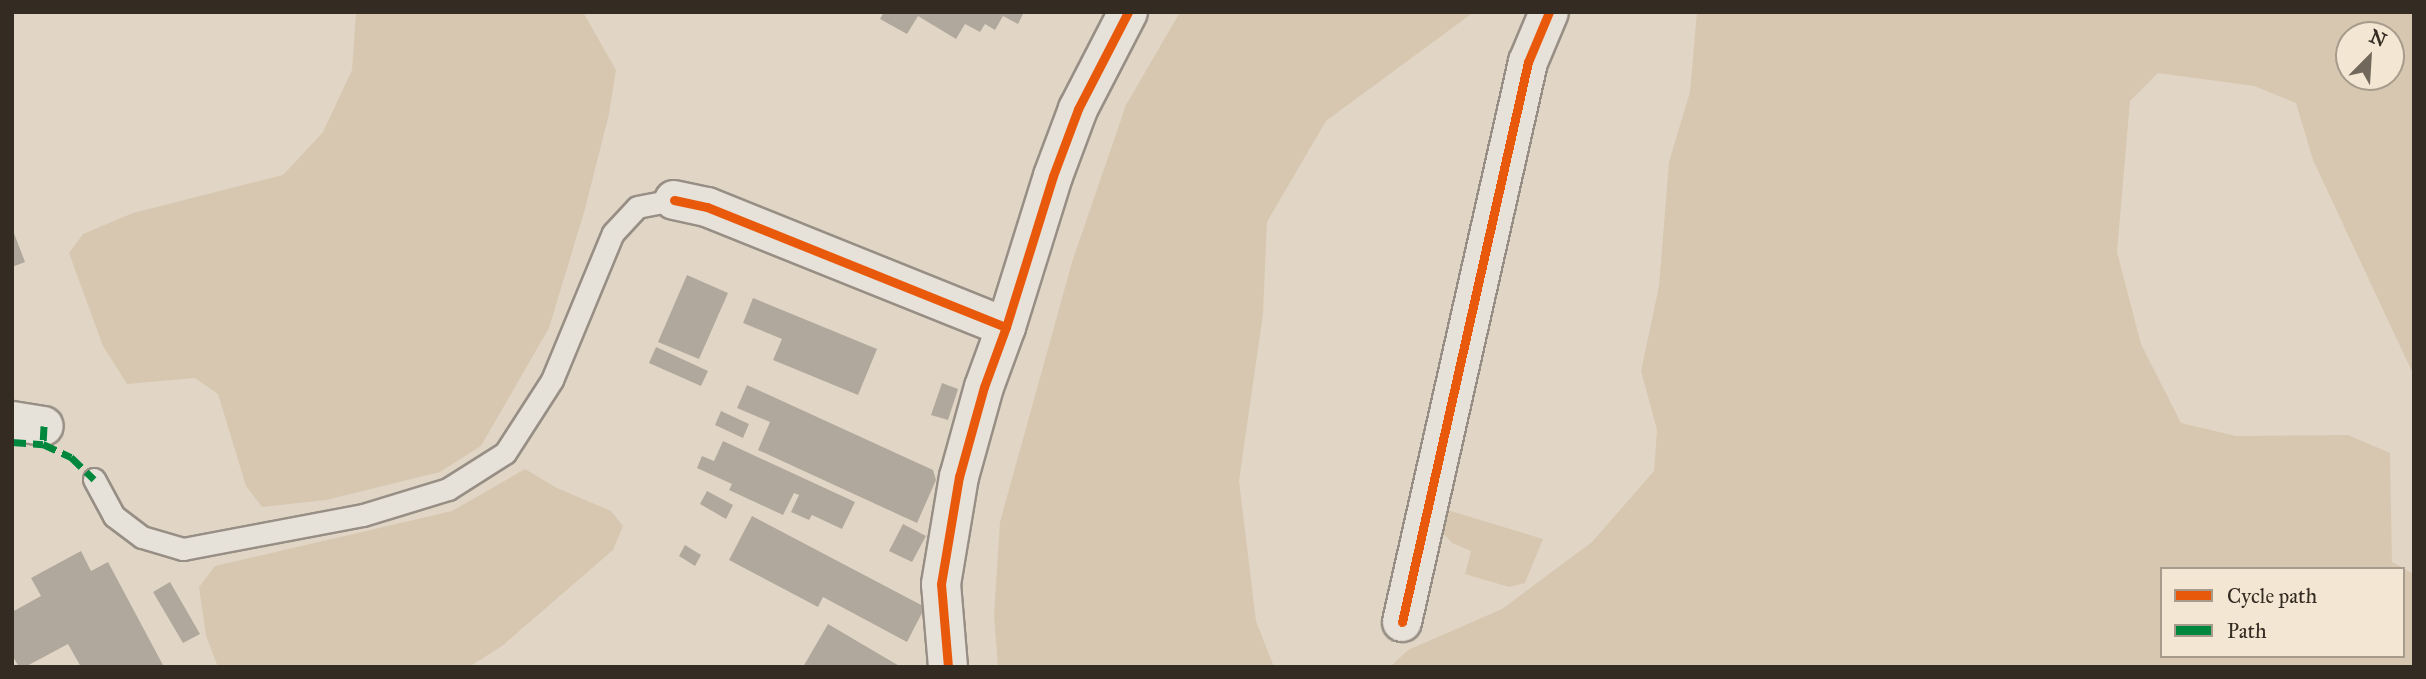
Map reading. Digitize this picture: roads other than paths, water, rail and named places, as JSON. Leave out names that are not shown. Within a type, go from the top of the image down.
[{"type":"street","points":[[948,667],[941,584],[959,477],[984,387],[1006,327],[1053,176],[1074,120],[1128,12]]},
{"type":"street","points":[[1402,622],[1528,62],[1549,12]]},
{"type":"street","points":[[674,200],[707,207],[1006,327]]},
{"type":"lane","points":[[94,479],[114,516],[142,537],[183,549],[363,515],[448,489],[505,453],[525,422],[552,380],[613,233],[637,207],[674,200]]}]
